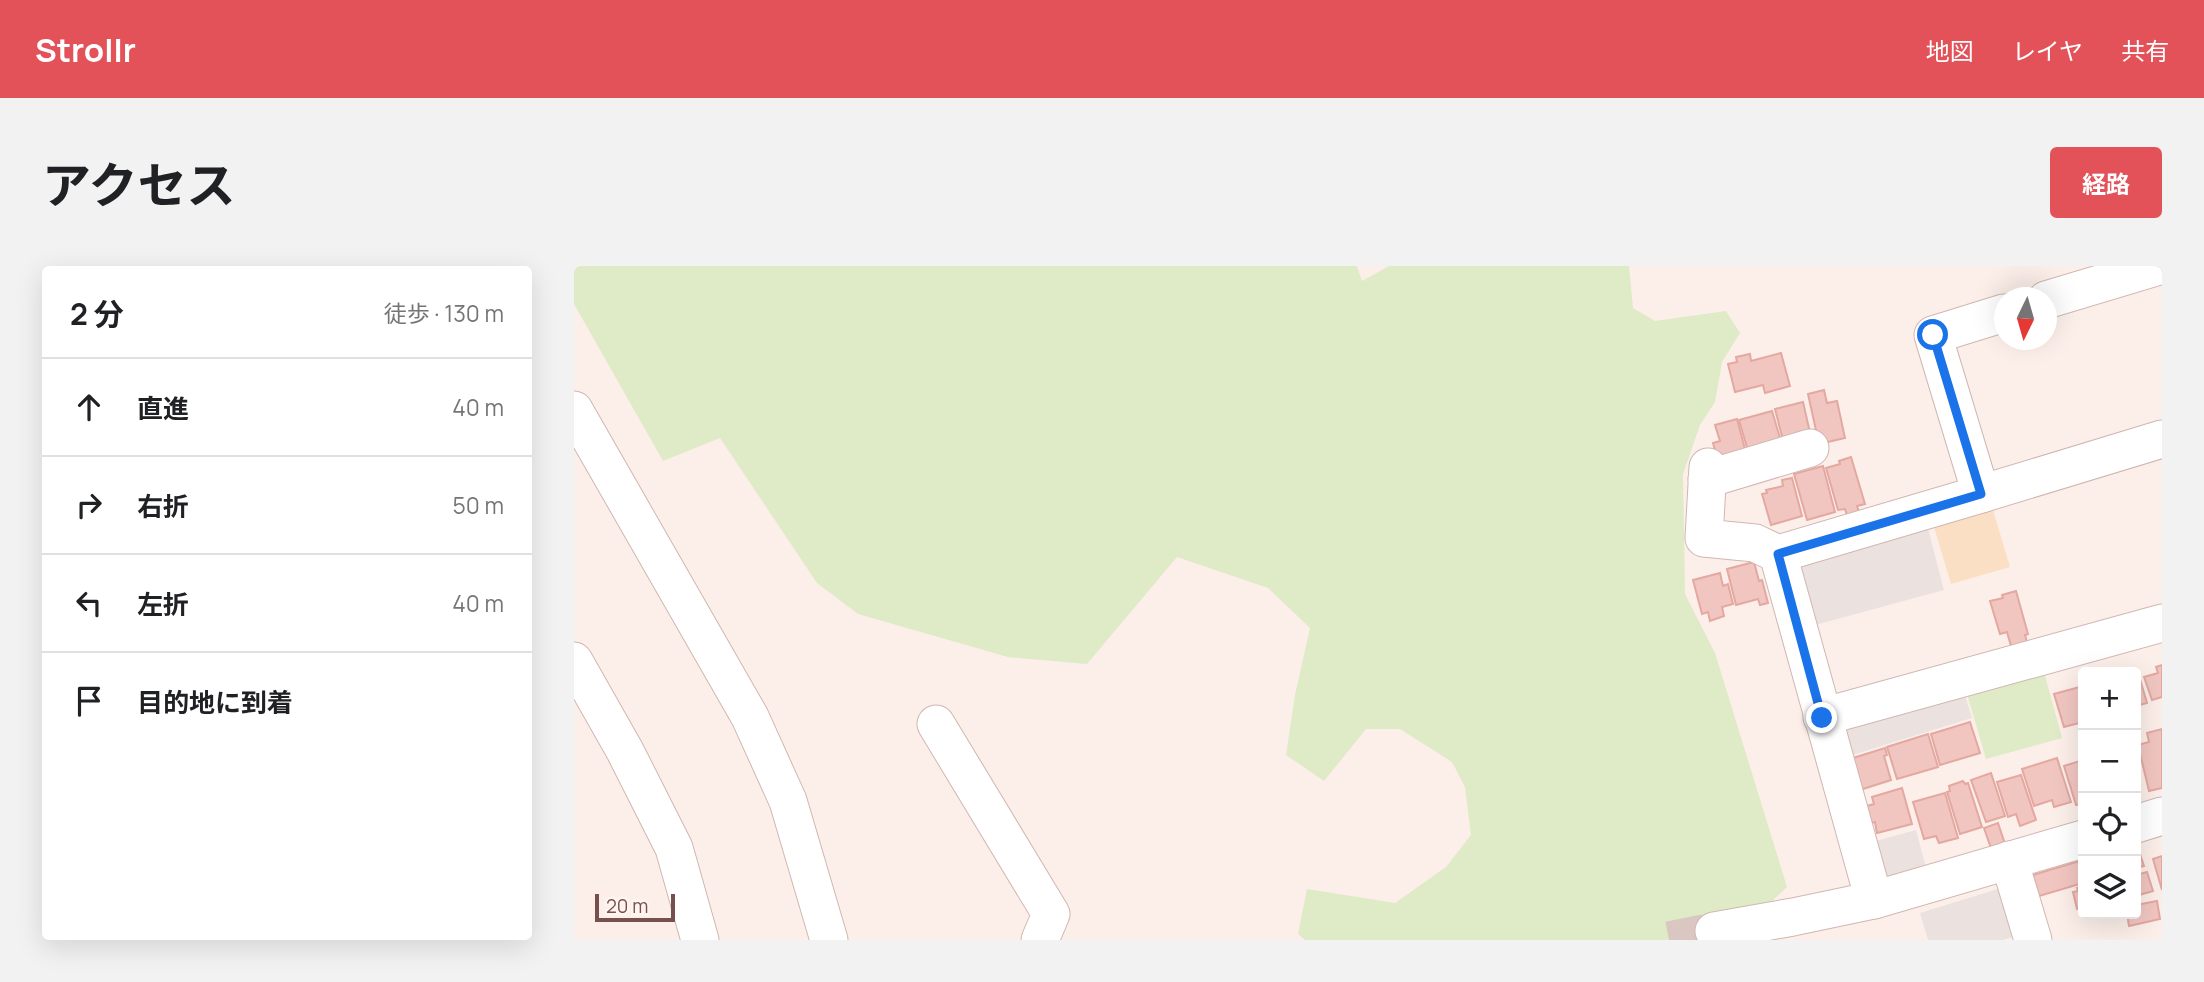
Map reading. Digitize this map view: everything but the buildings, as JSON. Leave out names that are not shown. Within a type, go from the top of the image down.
[{"type":"street","points":[[2057,297],[2159,266]]},
{"type":"street","points":[[1981,494],[1933,335],[1994,316]]},
{"type":"street","points":[[574,410],[750,717],[788,801],[829,940]]},
{"type":"street","points":[[1810,448],[1708,473],[1704,538],[1755,542],[1778,554],[2162,439]]},
{"type":"street","points":[[1778,554],[1874,900]]},
{"type":"street","points":[[1822,718],[2162,623]]},
{"type":"street","points":[[574,661],[625,751],[674,848],[700,940]]},
{"type":"street","points":[[936,724],[1051,914],[1040,940]]},
{"type":"street","points":[[2141,823],[2162,817]]},
{"type":"street","points":[[1714,931],[1874,900],[2078,840]]},
{"type":"street","points":[[2009,860],[2033,940]]},
{"type":"shaded area","points":[[1928,529],[1944,590],[1815,625],[1799,563]]},
{"type":"shaded area","points":[[1963,689],[1972,718],[1849,756],[1843,734],[1851,724]]},
{"type":"shaded area","points":[[1916,830],[1927,871],[1893,880],[1880,869],[1872,842]]},
{"type":"shaded area","points":[[2001,888],[2016,936],[2003,940],[1928,940],[1920,913]]},
{"type":"green space","points":[[574,266],[1357,266],[1362,281],[1389,266],[1629,266],[1633,308],[1655,321],[1726,311],[1740,333],[1722,362],[1715,402],[1700,425],[1683,474],[1685,594],[1715,653],[1787,887],[1770,903],[1750,940],[1305,940],[1298,934],[1307,889],[1395,903],[1446,867],[1471,835],[1465,787],[1452,762],[1400,729],[1366,729],[1324,781],[1286,755],[1295,695],[1310,628],[1268,588],[1177,557],[1087,664],[1008,657],[858,614],[817,583],[720,438],[663,461],[574,304]]},
{"type":"green space","points":[[2044,672],[2062,738],[1986,759],[1967,694]]},
{"type":"sand","points":[[1993,510],[2010,567],[1951,584],[1934,527]]},
{"type":"tunnel","points":[[1669,940],[1714,931]]},
{"type":"route","points":[[1822,718],[1778,554],[1981,494],[1933,335]]}]
